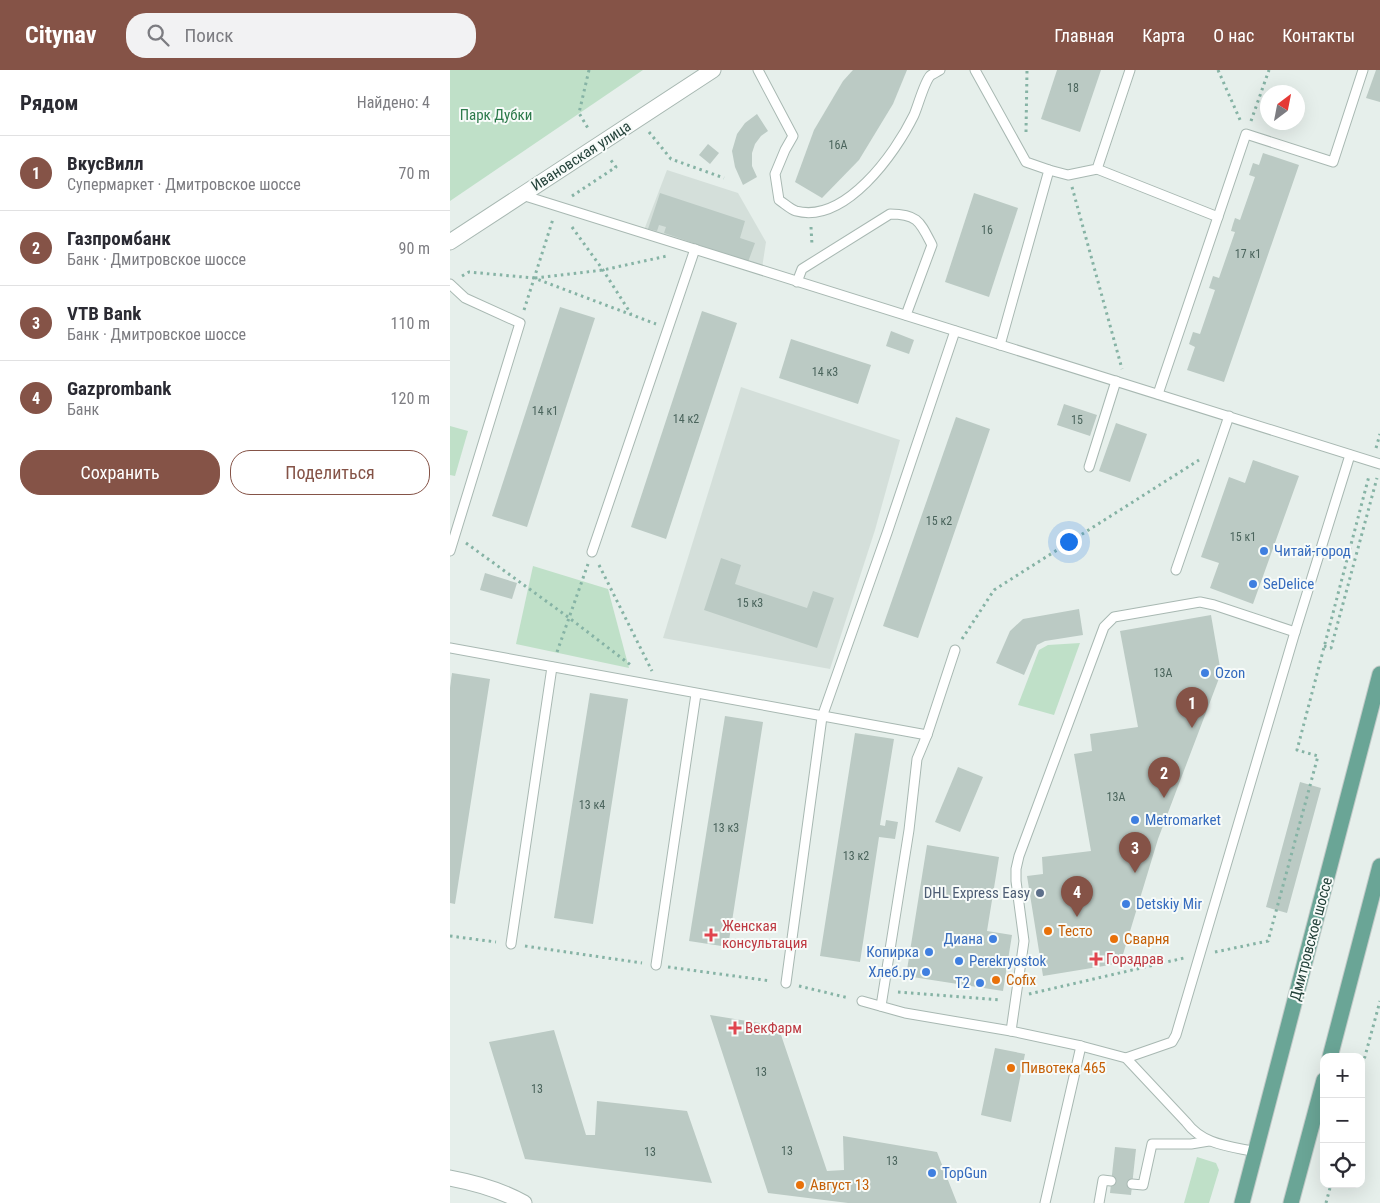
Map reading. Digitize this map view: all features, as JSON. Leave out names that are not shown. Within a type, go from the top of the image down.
[{"type":"main road","name":"Дмитровское шоссе","points":[[1242,1203],[1380,674]]},
{"type":"main road","points":[[1331,1053],[1380,866]]},
{"type":"main road","points":[[1292,1203],[1320,1095]]},
{"type":"street","name":"Ивановская улица","points":[[450,242],[713,70]]},
{"type":"street","points":[[450,1178],[491,1188],[524,1203]]},
{"type":"lane","points":[[758,70],[793,136],[784,150],[775,174],[780,200],[795,211],[820,212],[848,198],[874,175],[896,147],[913,116],[930,76],[940,70]]},
{"type":"lane","points":[[975,70],[1026,162],[1068,175],[1097,169],[1218,217]]},
{"type":"lane","points":[[1097,169],[1130,70]]},
{"type":"lane","points":[[1158,394],[1246,134],[1333,162],[1363,70]]},
{"type":"lane","points":[[1000,345],[1050,170]]},
{"type":"lane","points":[[522,195],[1376,463]]},
{"type":"lane","points":[[797,282],[802,269],[890,214],[904,214],[914,217],[922,226],[932,245],[906,315]]},
{"type":"lane","points":[[592,552],[695,249]]},
{"type":"lane","points":[[450,551],[520,323],[464,298],[453,281]]},
{"type":"lane","points":[[786,983],[822,717],[955,331]]},
{"type":"lane","points":[[1089,467],[1116,381]]},
{"type":"lane","points":[[1176,570],[1229,416]]},
{"type":"lane","points":[[1126,1058],[1172,1042],[1176,1035],[1295,632],[1350,455]]},
{"type":"lane","points":[[1011,1031],[1018,996],[1024,941],[1016,869],[1019,856],[1104,627],[1114,617],[1200,602],[1295,632]]},
{"type":"lane","points":[[450,648],[927,735]]},
{"type":"lane","points":[[881,1006],[909,830],[918,759],[955,650]]},
{"type":"lane","points":[[511,944],[552,667]]},
{"type":"lane","points":[[656,965],[696,694]]},
{"type":"lane","points":[[862,1001],[905,1013],[1011,1031],[1126,1058],[1194,1132],[1209,1141],[1256,1152]]},
{"type":"lane","points":[[1045,1203],[1081,1046]]},
{"type":"lane","points":[[1132,1184],[1143,1185],[1152,1144],[1191,1144],[1209,1141]]},
{"type":"lane","points":[[1098,1203],[1103,1180],[1111,1181]]},
{"type":"path","points":[[589,70],[580,113],[590,130]]},
{"type":"path","points":[[1026,162],[1027,70]]},
{"type":"path","points":[[1218,70],[1246,134]]},
{"type":"path","points":[[1246,134],[1269,70]]},
{"type":"path","points":[[644,125],[672,159],[724,178]]},
{"type":"path","points":[[520,323],[557,206],[616,167],[605,152]]},
{"type":"path","points":[[1068,175],[1126,384]]},
{"type":"path","points":[[557,206],[603,270],[631,314]]},
{"type":"path","points":[[810,211],[812,248],[815,260]]},
{"type":"path","points":[[453,281],[469,272],[534,278],[603,270],[695,249]]},
{"type":"path","points":[[534,278],[668,328]]},
{"type":"path","points":[[883,992],[1001,1000],[1268,941],[1318,756],[1297,750],[1324,646],[1376,463],[1380,434]]},
{"type":"path","points":[[955,650],[994,590],[1218,447]]},
{"type":"path","points":[[1324,646],[1331,648],[1377,474]]},
{"type":"path","points":[[455,535],[568,616],[638,670]]},
{"type":"path","points":[[552,667],[568,616],[592,552]]},
{"type":"path","points":[[592,552],[661,687]]},
{"type":"path","points":[[1365,1056],[1380,1000]]},
{"type":"path","points":[[1326,1203],[1330,1188]]},
{"type":"shaded area","points":[[667,170],[738,193],[766,242],[762,268],[644,230]]},
{"type":"shaded area","points":[[741,387],[900,440],[875,530],[830,669],[663,638]]},
{"type":"green space","name":"Парк Дубки","points":[[450,70],[643,70],[450,201]]},
{"type":"green space","points":[[450,426],[468,431],[455,476],[450,475]]},
{"type":"green space","points":[[533,566],[608,589],[629,668],[516,644]]},
{"type":"green space","points":[[1080,643],[1054,715],[1018,705],[1039,650],[1048,645]]},
{"type":"green space","points":[[1197,1157],[1216,1163],[1219,1170],[1209,1203],[1184,1203]]},
{"type":"building","points":[[853,70],[907,70],[893,104],[859,160],[822,198],[795,182],[814,130],[843,81]]},
{"type":"building","points":[[1057,70],[1101,70],[1080,132],[1041,119]]},
{"type":"building","points":[[1376,70],[1380,70],[1380,102],[1366,98]]},
{"type":"building","points":[[757,114],[768,131],[755,144],[752,153],[752,166],[757,177],[743,185],[735,167],[732,151],[737,134],[745,123]]},
{"type":"building","points":[[708,144],[719,153],[710,164],[699,155]]},
{"type":"building","points":[[1263,153],[1299,165],[1224,382],[1187,370],[1195,347],[1189,344],[1193,332],[1200,334],[1215,290],[1209,288],[1213,276],[1219,278],[1235,232],[1231,231],[1235,218],[1240,220],[1255,177],[1249,175],[1253,163],[1259,165]]},
{"type":"building","points":[[660,193],[745,221],[740,238],[755,243],[748,262],[664,233],[666,227],[659,225],[657,231],[648,229]]},
{"type":"building","points":[[974,193],[1018,208],[989,297],[945,282]]},
{"type":"building","points":[[560,307],[595,318],[527,527],[492,516]]},
{"type":"building","points":[[702,311],[737,323],[666,539],[631,527]]},
{"type":"building","points":[[891,331],[914,340],[909,354],[886,346]]},
{"type":"building","points":[[791,339],[871,365],[858,404],[779,378]]},
{"type":"building","points":[[1064,404],[1097,415],[1090,436],[1057,425]]},
{"type":"building","points":[[956,417],[990,429],[918,638],[883,626]]},
{"type":"building","points":[[1116,423],[1147,434],[1130,482],[1099,471]]},
{"type":"building","points":[[1253,460],[1299,476],[1253,604],[1210,588],[1219,563],[1201,557],[1229,477],[1245,483]]},
{"type":"building","points":[[721,558],[741,565],[735,584],[807,608],[813,591],[834,598],[817,648],[704,610]]},
{"type":"building","points":[[485,573],[517,583],[512,599],[480,590]]},
{"type":"building","points":[[1079,609],[1083,635],[1045,641],[1037,645],[1024,675],[996,663],[1010,631],[1023,619]]},
{"type":"building","points":[[1211,615],[1221,673],[1158,839],[1121,961],[1110,965],[1043,976],[1027,876],[1043,874],[1042,857],[1091,851],[1074,754],[1092,751],[1090,734],[1138,727],[1120,631]]},
{"type":"building","points":[[452,673],[490,679],[455,904],[450,903],[450,688]]},
{"type":"building","points":[[590,693],[628,699],[593,924],[554,918]]},
{"type":"building","points":[[725,716],[763,722],[728,947],[689,941]]},
{"type":"building","points":[[855,733],[894,739],[880,825],[885,826],[886,820],[898,822],[895,839],[879,837],[860,962],[820,956]]},
{"type":"building","points":[[958,767],[983,777],[960,832],[935,822]]},
{"type":"building","points":[[1300,782],[1321,788],[1287,913],[1266,907]]},
{"type":"building","points":[[927,845],[999,857],[987,931],[1012,935],[1003,991],[906,976]]},
{"type":"building","points":[[710,1015],[778,1026],[827,1171],[844,1170],[843,1136],[937,1152],[957,1203],[848,1203],[768,1193]]},
{"type":"building","points":[[554,1030],[586,1135],[595,1135],[597,1101],[687,1111],[712,1183],[525,1159],[489,1042]]},
{"type":"building","points":[[995,1048],[1025,1054],[1011,1122],[981,1115]]},
{"type":"building","points":[[1115,1147],[1136,1149],[1131,1195],[1110,1193]]},
{"type":"place","name":"Читай-город","points":[[1264,551]]},
{"type":"place","name":"SeDelice","points":[[1253,584]]},
{"type":"place","name":"Ozon","points":[[1205,673]]},
{"type":"place","name":"ВкусВилл","points":[[1192,728]]},
{"type":"place","name":"Газпромбанк","points":[[1164,798]]},
{"type":"place","name":"Metromarket","points":[[1135,820]]},
{"type":"place","name":"VTB Bank","points":[[1135,873]]},
{"type":"place","name":"DHL Express Easy","points":[[1040,893]]},
{"type":"place","name":"Detskiy Mir","points":[[1126,904]]},
{"type":"place","name":"Gazprombank","points":[[1077,917]]},
{"type":"place","name":"Тесто","points":[[1048,931]]},
{"type":"place","name":"Женская консультация","points":[[711,935]]},
{"type":"place","name":"Диана","points":[[993,939]]},
{"type":"place","name":"Сварня","points":[[1114,939]]},
{"type":"place","name":"Копирка","points":[[929,952]]},
{"type":"place","name":"Горздрав","points":[[1096,959]]},
{"type":"place","name":"Perekryostok","points":[[959,961]]},
{"type":"place","name":"Хлеб.ру","points":[[926,972]]},
{"type":"place","name":"Cofix","points":[[996,980]]},
{"type":"place","name":"T2","points":[[980,983]]},
{"type":"place","name":"ВекФарм","points":[[735,1028]]},
{"type":"place","name":"Пивотека 465","points":[[1011,1068]]},
{"type":"place","name":"TopGun","points":[[932,1173]]},
{"type":"place","name":"Август 13","points":[[800,1185]]}]
